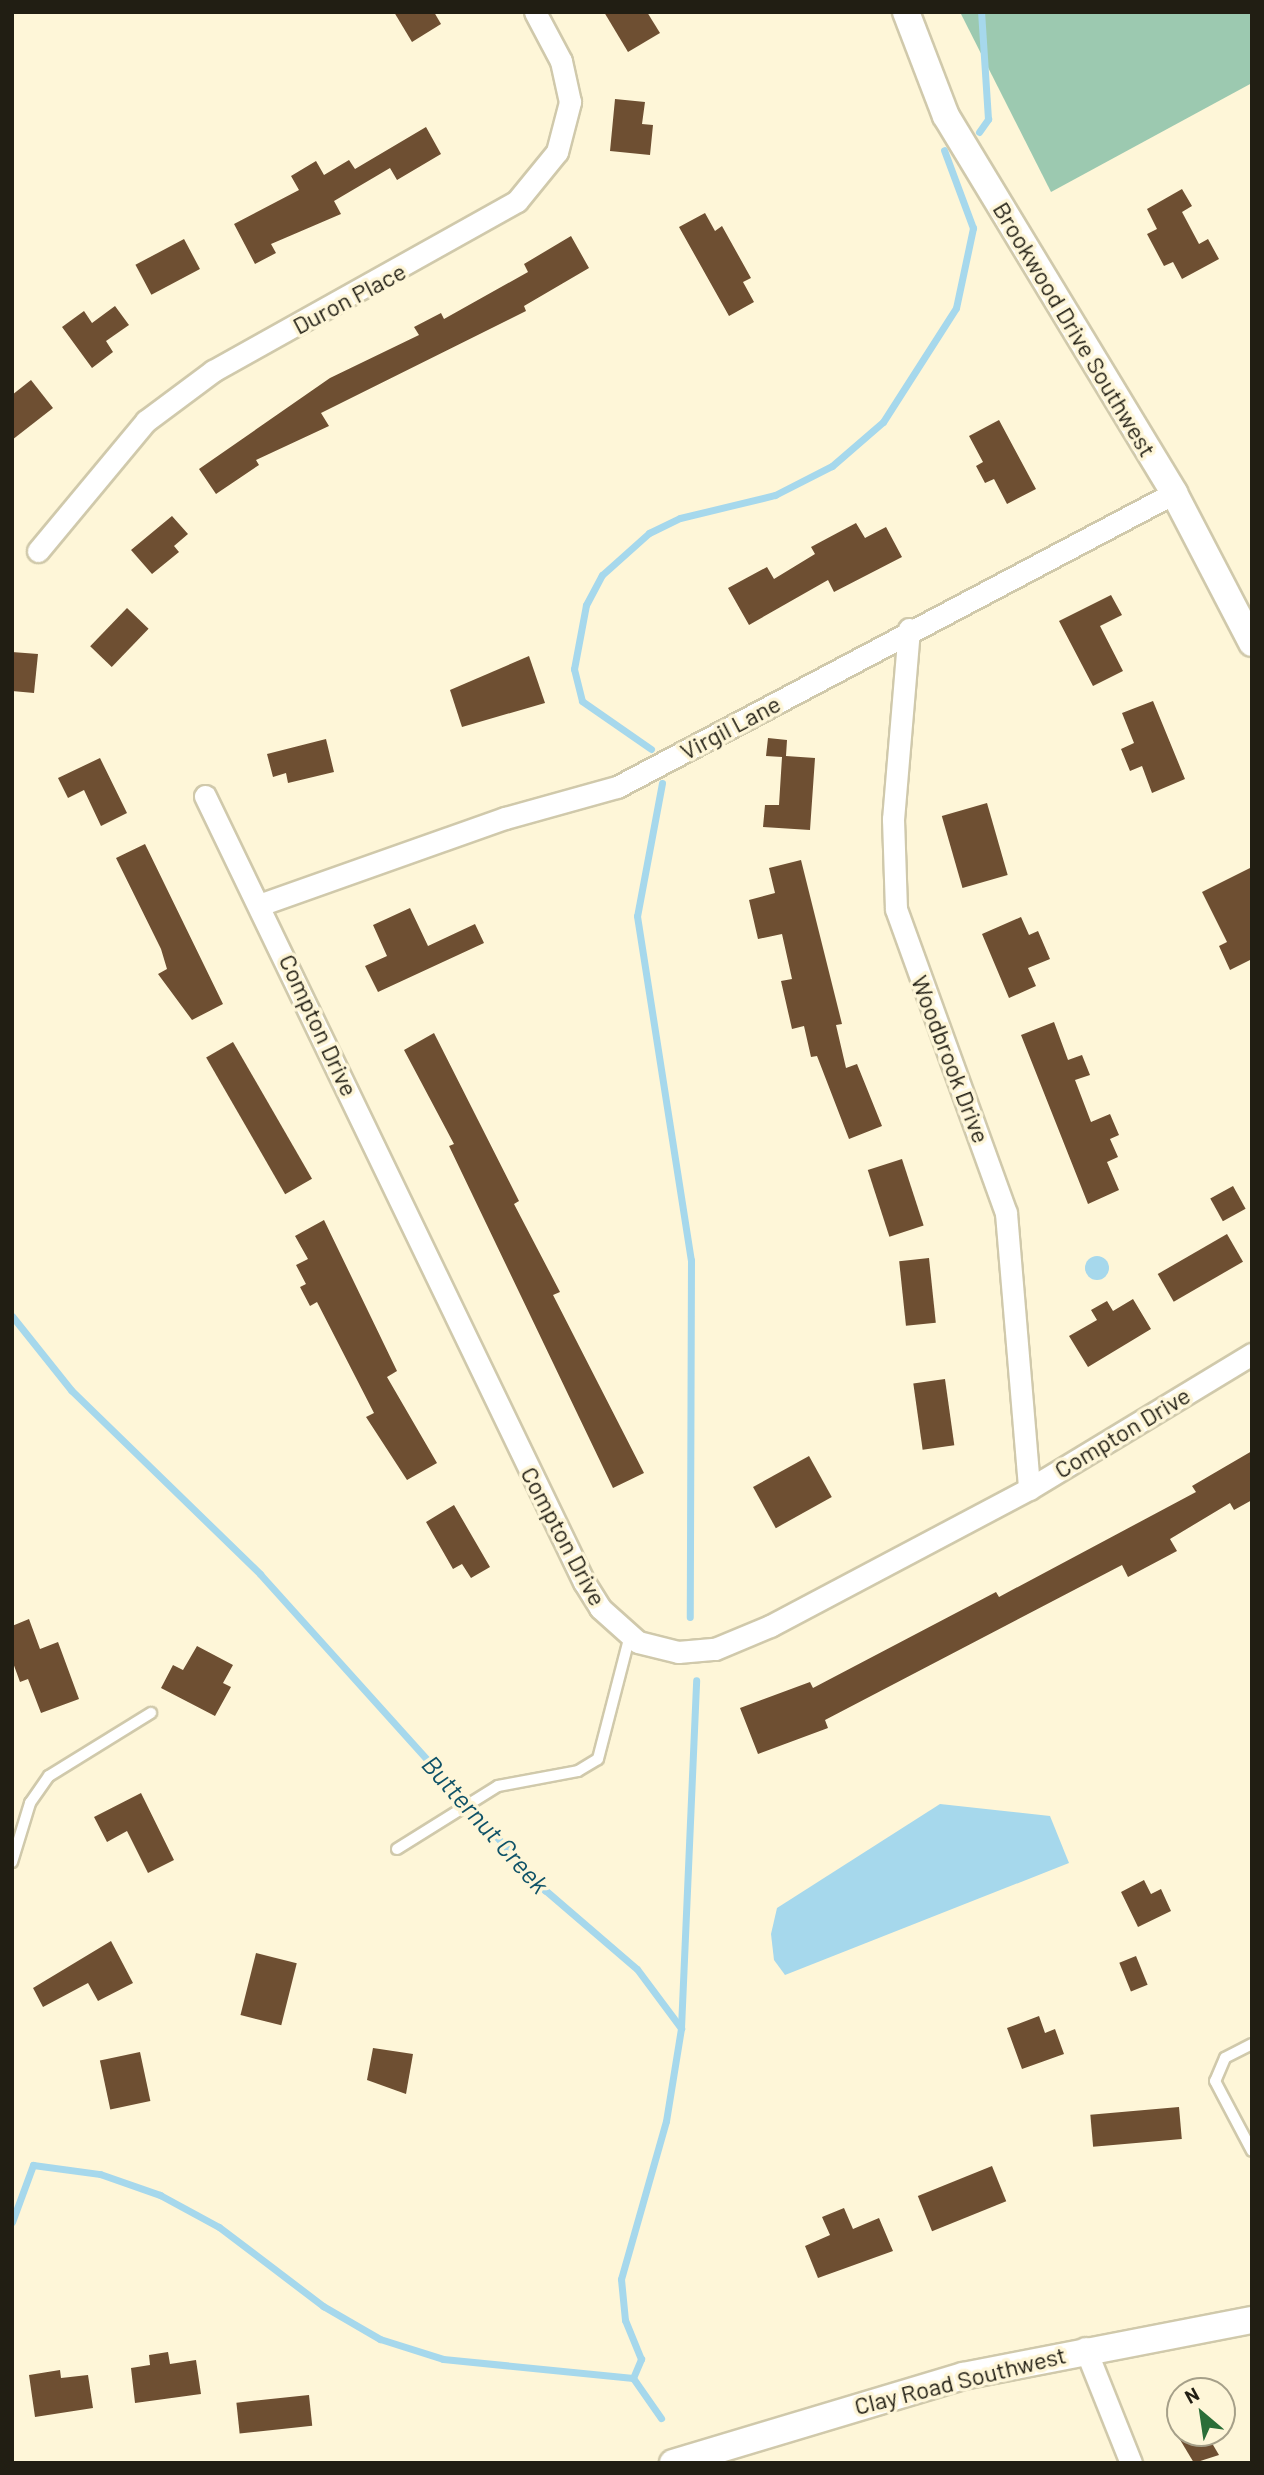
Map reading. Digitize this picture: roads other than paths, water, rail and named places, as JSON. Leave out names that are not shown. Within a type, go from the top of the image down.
[{"type":"street","name":"Duron Place","points":[[38,551],[146,421],[213,371],[517,201],[557,152],[569,102],[561,61],[535,12]]},
{"type":"street","name":"Brookwood Drive Southwest","points":[[906,12],[946,116],[1174,493],[1252,643]]},
{"type":"street","name":"Virgil Lane","points":[[262,904],[505,818],[617,787],[909,629],[1174,493]]},
{"type":"street","name":"Woodbrook Drive","points":[[909,629],[892,819],[896,909],[1006,1213],[1029,1489]]},
{"type":"street","name":"Compton Drive","points":[[205,796],[262,904],[583,1582],[600,1608],[630,1635],[678,1652],[715,1649],[1029,1489],[1252,1354]]},
{"type":"street","name":"Clay Road Southwest","points":[[673,2463],[896,2393],[1085,2348],[1252,2320]]},
{"type":"street","points":[[1085,2348],[1131,2463]]},
{"type":"lane","points":[[397,1849],[498,1786],[578,1772],[598,1759],[630,1635]]},
{"type":"lane","points":[[12,1862],[30,1803],[49,1776],[151,1713]]},
{"type":"lane","points":[[1252,2044],[1226,2058],[1215,2081],[1252,2151]]},
{"type":"water","points":[[1097,1256],[1106,1259],[1109,1268],[1106,1277],[1097,1280],[1088,1277],[1085,1268],[1088,1259]]},
{"type":"water","points":[[940,1804],[1050,1816],[1069,1863],[785,1975],[774,1960],[771,1934],[777,1908]]},
{"type":"waterway","points":[[979,132],[988,119],[981,12]]},
{"type":"waterway","points":[[651,749],[582,701],[574,669],[586,605],[602,575],[649,533],[680,518],[775,495],[832,466],[883,422],[956,308],[973,228],[944,150]]},
{"type":"waterway","points":[[662,783],[637,916],[691,1260],[690,1617]]},
{"type":"waterway","name":"Butternut Creek","points":[[12,1316],[71,1390],[260,1574],[545,1890],[637,1969],[681,2028]]},
{"type":"waterway","name":"Butternut Creek","points":[[633,2378],[641,2359],[625,2320],[621,2279],[666,2121],[681,2028],[696,1680]]},
{"type":"waterway","points":[[12,2222],[33,2165],[100,2174],[160,2195],[219,2227],[323,2306],[380,2339],[443,2359],[633,2378]]},
{"type":"waterway","name":"Butternut Creek","points":[[633,2378],[661,2418]]}]
